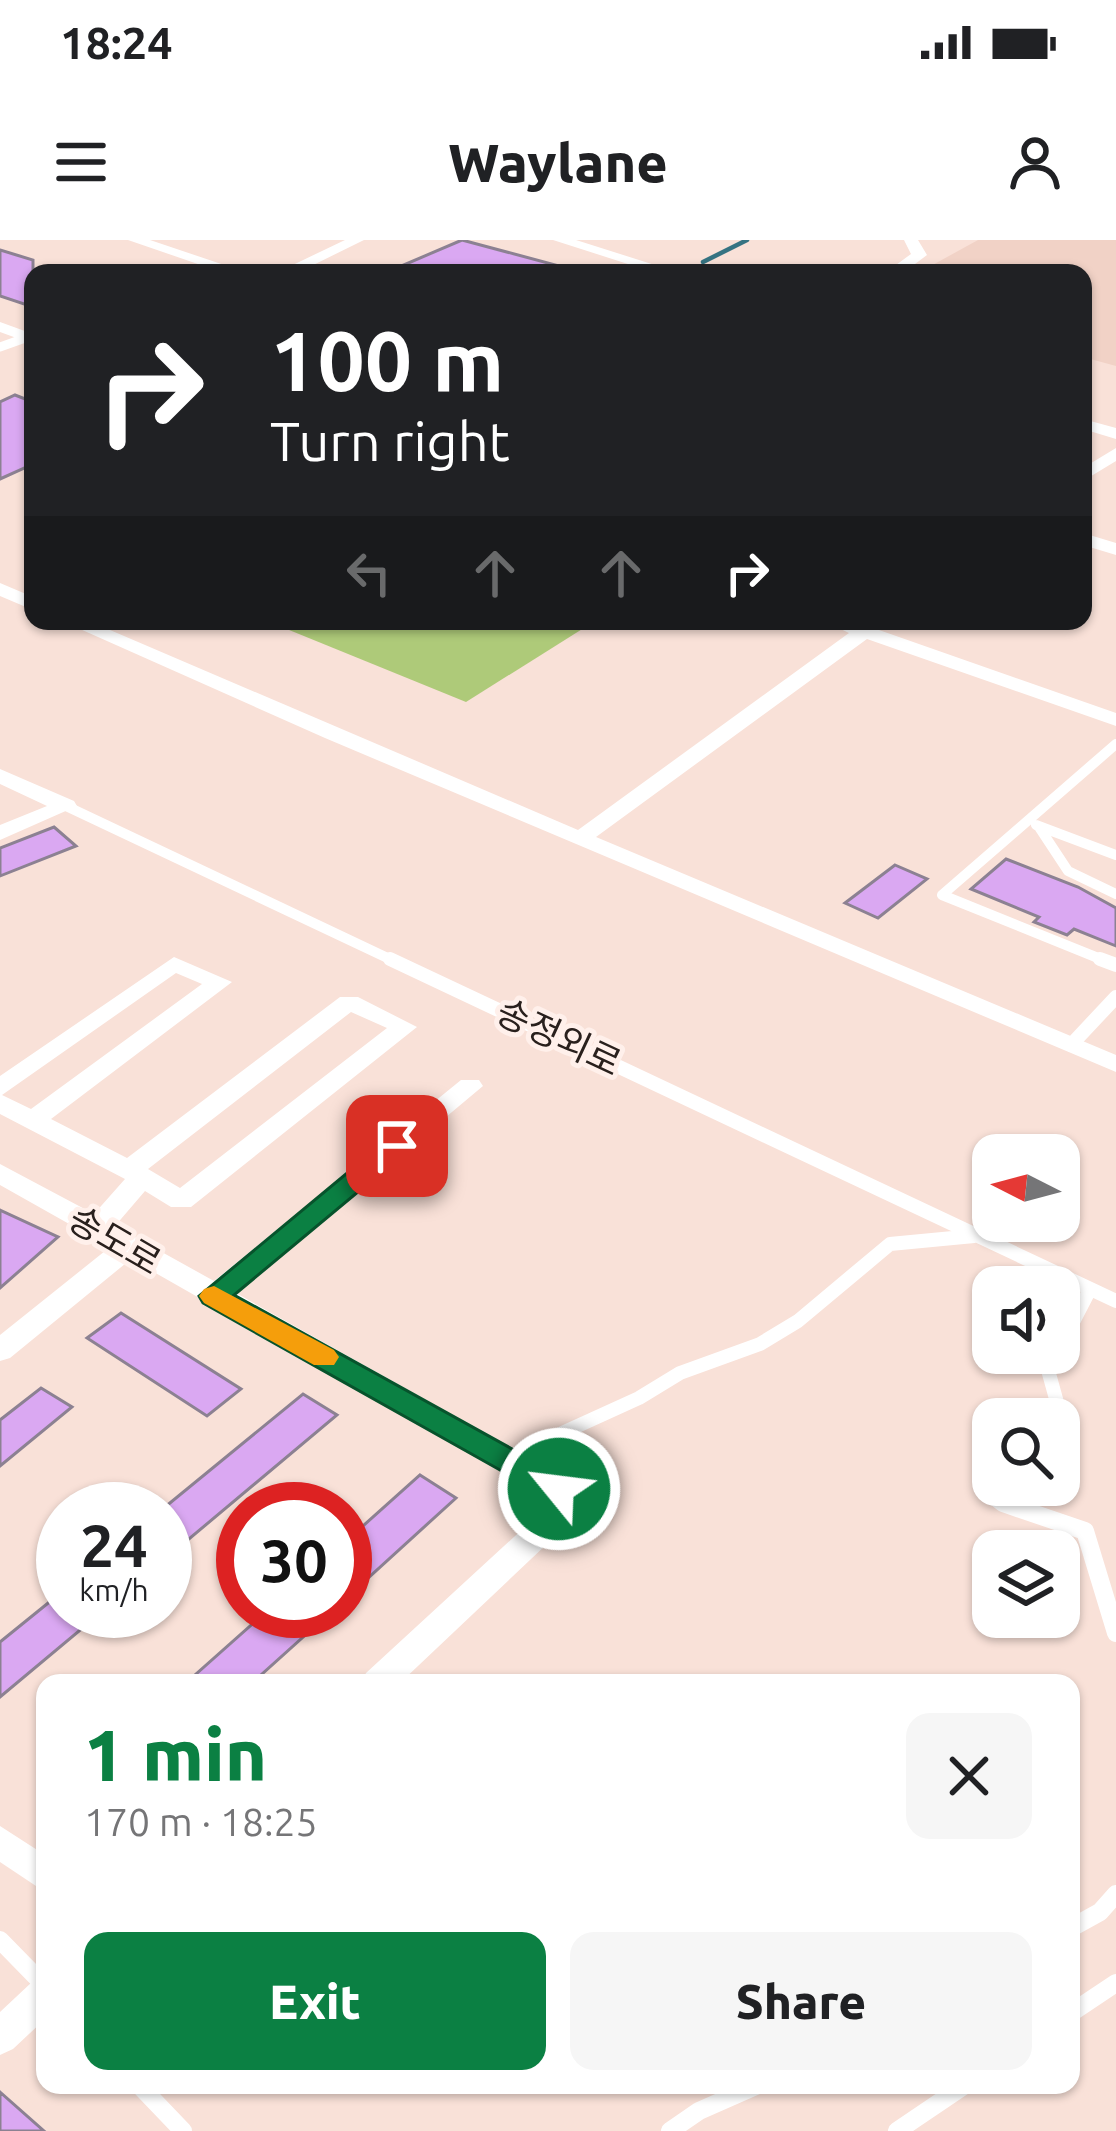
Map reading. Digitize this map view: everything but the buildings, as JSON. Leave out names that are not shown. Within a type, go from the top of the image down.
[{"type":"street","points":[[136,240],[212,264]]},
{"type":"street","points":[[304,264],[357,240]]},
{"type":"street","points":[[560,240],[641,264]]},
{"type":"street","points":[[906,264],[920,255],[911,240]]},
{"type":"street","points":[[93,630],[371,753],[582,837],[1116,1064]]},
{"type":"street","points":[[582,837],[866,630]]},
{"type":"street","points":[[881,630],[1116,720]]},
{"type":"street","name":"송정외로","points":[[0,776],[66,806]]},
{"type":"street","points":[[0,833],[66,806]]},
{"type":"street","points":[[0,1088],[175,964],[220,982],[33,1120]]},
{"type":"street","points":[[0,1103],[139,1176],[181,1201],[405,1027],[349,1002],[139,1176],[96,1230]]},
{"type":"street","points":[[214,1296],[470,1086]]},
{"type":"street","name":"송도로","points":[[0,1173],[559,1489],[555,1518],[388,1674]]},
{"type":"street","points":[[0,1351],[128,1248]]},
{"type":"street","points":[[0,1841],[36,1869]]},
{"type":"street","points":[[0,2037],[36,1999]]},
{"type":"lane","points":[[1116,745],[1032,824],[942,895],[1116,965]]},
{"type":"lane","name":"송정외로","points":[[66,806],[972,1233]]},
{"type":"lane","points":[[1032,824],[1116,855]]},
{"type":"lane","points":[[1032,824],[1076,880],[1116,894]]},
{"type":"lane","points":[[1071,1046],[1116,998]]},
{"type":"lane","points":[[506,1459],[639,1398],[680,1373],[760,1345],[798,1321],[890,1244],[972,1235]]},
{"type":"lane","name":"송정외로","points":[[991,1242],[1116,1300]]},
{"type":"lane","points":[[1080,1308],[1090,1288]]},
{"type":"lane","points":[[1013,1506],[1085,1531],[1116,1633]]},
{"type":"lane","points":[[1080,1923],[1100,1912],[1116,1894]]},
{"type":"lane","points":[[0,1940],[36,1980]]},
{"type":"lane","points":[[1080,2007],[1116,1983]]},
{"type":"lane","points":[[147,2094],[182,2131]]},
{"type":"lane","points":[[670,2131],[699,2111],[738,2094]]},
{"type":"lane","points":[[897,2131],[952,2094]]},
{"type":"shaded area","points":[[978,240],[1116,240],[1116,366],[1092,359],[1092,264],[934,264]]},
{"type":"green space","points":[[289,630],[581,630],[466,702]]},
{"type":"waterway","points":[[703,262],[747,240]]},
{"type":"slow traffic","points":[[214,1296],[324,1357]]},
{"type":"route","points":[[397,1146],[214,1296],[559,1489]]}]
